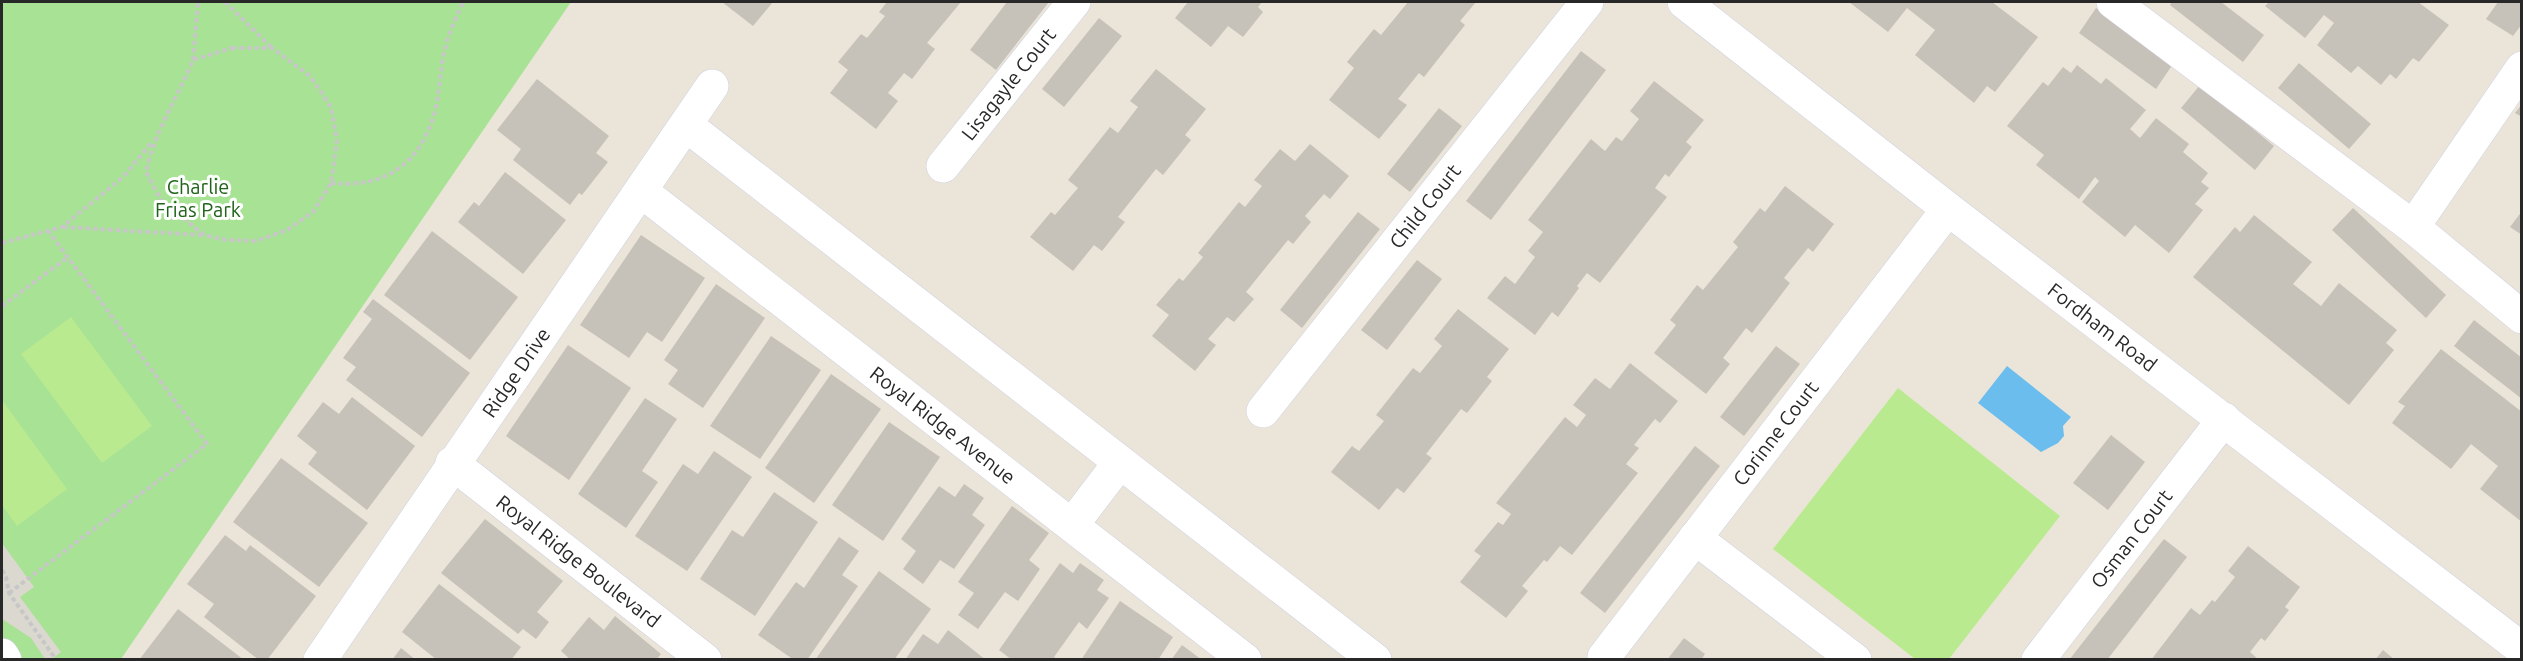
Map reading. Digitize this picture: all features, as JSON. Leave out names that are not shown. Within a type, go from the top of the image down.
[{"type":"street","name":"Lisagayle Court","points":[[943,166],[1074,2]]},
{"type":"street","name":"Child Court","points":[[1263,411],[1587,2]]},
{"type":"street","name":"Fordham Road","points":[[1684,2],[1948,209],[2522,650]]},
{"type":"street","points":[[2113,2],[2413,227],[2522,317]]},
{"type":"street","points":[[2413,227],[2522,68]]},
{"type":"street","name":"Ridge Drive","points":[[320,660],[452,463],[712,86]]},
{"type":"street","points":[[686,125],[1376,660]]},
{"type":"street","name":"Royal Ridge Avenue","points":[[641,191],[1245,660]]},
{"type":"street","name":"Corinne Court","points":[[1604,657],[1948,209]]},
{"type":"street","name":"Osman Court","points":[[2038,660],[2224,419]]},
{"type":"street","points":[[1072,525],[1120,462]]},
{"type":"street","name":"Royal Ridge Boulevard","points":[[452,463],[705,660]]},
{"type":"street","points":[[1695,538],[1855,660]]},
{"type":"street","points":[[2,655],[5,660]]},
{"type":"path","points":[[2,243],[62,227],[123,177],[152,142],[166,120],[193,60],[198,2]]},
{"type":"path","points":[[62,227],[204,235],[226,240],[256,242],[287,230],[313,212],[331,183],[337,141],[332,107],[309,76],[272,48],[225,2]]},
{"type":"path","points":[[331,183],[353,185],[383,179],[416,154],[433,117],[446,44],[463,2]]},
{"type":"path","points":[[193,60],[232,48],[272,48]]},
{"type":"path","points":[[152,142],[146,172],[161,200],[204,235]]},
{"type":"path","points":[[9,593],[207,444],[49,232]]},
{"type":"path","points":[[2,306],[67,258]]},
{"type":"path","points":[[2,570],[9,593],[55,658]]},
{"type":"green space","name":"Charlie Frias Park","points":[[2,2],[571,2],[121,659],[2,659]]},
{"type":"green space","points":[[71,317],[152,426],[102,463],[21,354]]},
{"type":"green space","points":[[1898,388],[2060,516],[1949,659],[1915,659],[1773,549]]},
{"type":"green space","points":[[2,400],[67,489],[17,526],[2,505]]},
{"type":"shaded area","points":[[2,543],[34,587],[20,597],[61,652],[52,659],[45,659],[31,638],[2,619]]},
{"type":"water","points":[[2007,366],[2071,417],[2063,426],[2064,436],[2058,443],[2041,452],[1978,403]]},
{"type":"building","points":[[722,2],[773,2],[753,26]]},
{"type":"building","points":[[887,2],[961,2],[927,43],[935,49],[912,79],[904,73],[888,93],[898,101],[876,129],[830,93],[848,70],[838,62],[861,34],[867,38],[885,16],[879,12]]},
{"type":"building","points":[[1007,2],[1049,2],[996,70],[970,50]]},
{"type":"building","points":[[1188,2],[1262,2],[1258,7],[1263,12],[1243,37],[1228,26],[1211,47],[1175,18]]},
{"type":"building","points":[[1408,2],[1476,2],[1460,21],[1465,25],[1424,77],[1419,73],[1398,99],[1407,105],[1379,139],[1329,100],[1354,68],[1347,62],[1374,29],[1381,35]]},
{"type":"building","points":[[1849,2],[1992,2],[2038,37],[1995,92],[1987,86],[1974,103],[1915,55],[1935,30],[1907,8],[1888,32]]},
{"type":"building","points":[[2172,2],[2221,2],[2264,35],[2243,62],[2170,5]]},
{"type":"building","points":[[2269,2],[2418,2],[2449,25],[2419,62],[2413,58],[2396,79],[2390,74],[2381,85],[2358,66],[2351,73],[2317,45],[2334,23],[2324,15],[2305,38],[2265,6]]},
{"type":"building","points":[[2498,2],[2522,2],[2522,24],[2513,36],[2486,19]]},
{"type":"building","points":[[2096,8],[2173,64],[2156,89],[2079,33]]},
{"type":"building","points":[[1099,18],[1122,36],[1064,107],[1042,89]]},
{"type":"building","points":[[1581,51],[1606,70],[1491,220],[1466,201]]},
{"type":"building","points":[[2299,63],[2371,124],[2349,149],[2278,88]]},
{"type":"building","points":[[2077,65],[2101,84],[2106,78],[2146,110],[2130,129],[2140,138],[2156,118],[2189,144],[2183,152],[2208,173],[2201,182],[2209,188],[2195,204],[2203,210],[2169,253],[2135,225],[2125,237],[2082,202],[2099,181],[2095,177],[2079,199],[2036,165],[2044,155],[2007,126],[2043,82],[2048,86],[2063,67],[2071,73]]},
{"type":"building","points":[[1156,69],[1206,109],[1185,135],[1191,140],[1163,175],[1156,169],[1118,217],[1125,222],[1102,251],[1094,245],[1073,271],[1030,237],[1051,212],[1055,215],[1078,188],[1068,180],[1110,127],[1118,133],[1138,107],[1130,101]]},
{"type":"building","points":[[537,79],[609,136],[596,153],[608,162],[582,195],[579,193],[570,205],[513,160],[521,149],[497,130]]},
{"type":"building","points":[[1654,81],[1704,120],[1686,142],[1692,147],[1669,177],[1665,174],[1655,188],[1667,197],[1600,283],[1587,273],[1558,317],[1552,312],[1535,335],[1487,298],[1505,276],[1515,284],[1535,257],[1528,251],[1543,232],[1528,220],[1591,139],[1605,151],[1616,137],[1622,141],[1639,119],[1630,111]]},
{"type":"building","points":[[2200,85],[2274,146],[2255,170],[2181,108]]},
{"type":"building","points":[[2522,104],[2522,117],[2515,113]]},
{"type":"building","points":[[1439,108],[1462,126],[1410,192],[1387,174]]},
{"type":"building","points":[[1310,144],[1349,176],[1330,199],[1324,194],[1305,216],[1311,222],[1293,244],[1288,240],[1246,292],[1254,299],[1234,322],[1227,317],[1208,339],[1216,345],[1195,371],[1152,336],[1169,315],[1156,305],[1179,278],[1183,281],[1203,257],[1198,253],[1239,202],[1245,207],[1262,186],[1254,180],[1280,149],[1295,161]]},
{"type":"building","points":[[505,172],[566,220],[523,274],[458,222],[474,202],[479,206]]},
{"type":"building","points":[[1785,186],[1834,224],[1813,252],[1808,248],[1784,278],[1790,283],[1752,333],[1746,328],[1723,358],[1730,364],[1706,394],[1654,353],[1676,325],[1670,320],[1697,285],[1703,290],[1738,247],[1733,242],[1760,208],[1765,212]]},
{"type":"building","points":[[2353,208],[2446,295],[2426,318],[2332,230]]},
{"type":"building","points":[[2522,211],[2522,235],[2510,227]]},
{"type":"building","points":[[1358,212],[1380,229],[1302,328],[1280,310]]},
{"type":"building","points":[[2254,215],[2312,262],[2293,284],[2321,306],[2339,283],[2397,330],[2386,343],[2394,350],[2349,405],[2193,277],[2235,227],[2240,232]]},
{"type":"building","points":[[432,231],[518,297],[470,360],[384,295]]},
{"type":"building","points":[[641,235],[705,278],[662,342],[647,332],[629,358],[580,325]]},
{"type":"building","points":[[1417,260],[1442,279],[1387,350],[1361,330]]},
{"type":"building","points":[[716,284],[765,318],[703,408],[668,384],[678,370],[664,360]]},
{"type":"building","points":[[373,299],[470,373],[422,437],[346,380],[356,367],[343,358],[372,319],[363,312]]},
{"type":"building","points":[[1458,309],[1509,349],[1487,377],[1492,381],[1467,413],[1461,409],[1426,454],[1432,458],[1404,493],[1397,488],[1379,510],[1331,472],[1352,446],[1359,451],[1384,421],[1376,415],[1413,368],[1420,373],[1442,346],[1434,339]]},
{"type":"building","points":[[2474,320],[2522,358],[2522,399],[2454,346]]},
{"type":"building","points":[[771,336],[821,370],[760,459],[710,426]]},
{"type":"building","points":[[568,345],[631,388],[569,480],[506,436]]},
{"type":"building","points":[[1776,346],[1800,364],[1744,436],[1720,417]]},
{"type":"building","points":[[2441,349],[2522,412],[2522,522],[2480,489],[2498,466],[2471,444],[2451,469],[2392,423],[2405,406],[2398,402]]},
{"type":"building","points":[[1630,363],[1678,401],[1660,423],[1655,419],[1634,445],[1639,448],[1626,464],[1638,473],[1572,555],[1560,546],[1547,562],[1544,560],[1522,586],[1528,591],[1506,618],[1460,582],[1481,556],[1474,551],[1498,522],[1503,525],[1511,514],[1496,503],[1565,417],[1577,427],[1586,415],[1573,405],[1595,378],[1610,389]]},
{"type":"building","points":[[831,374],[881,409],[814,503],[765,468]]},
{"type":"building","points":[[352,397],[415,446],[367,510],[308,464],[317,452],[297,436],[323,402],[339,414]]},
{"type":"building","points":[[645,398],[677,419],[642,471],[658,482],[626,528],[578,494]]},
{"type":"building","points":[[889,422],[940,457],[883,541],[832,505]]},
{"type":"building","points":[[2111,435],[2145,462],[2108,510],[2073,483]]},
{"type":"building","points":[[1695,446],[1720,466],[1605,613],[1580,593]]},
{"type":"building","points":[[714,451],[752,477],[687,571],[635,536],[683,464],[698,474]]},
{"type":"building","points":[[281,458],[368,523],[319,587],[233,522]]},
{"type":"building","points":[[964,484],[984,498],[972,515],[985,525],[954,569],[940,560],[923,584],[903,569],[916,551],[901,539],[939,486],[955,497]]},
{"type":"building","points":[[774,492],[818,522],[755,616],[700,579],[732,530],[743,537]]},
{"type":"building","points":[[1012,506],[1049,533],[1029,560],[1040,569],[1018,601],[1005,592],[978,629],[958,615],[974,593],[958,582]]},
{"type":"building","points":[[485,519],[563,581],[537,612],[549,622],[536,639],[523,629],[518,634],[441,573]]},
{"type":"building","points":[[225,535],[246,551],[250,545],[316,596],[267,660],[259,660],[204,617],[214,604],[187,584]]},
{"type":"building","points":[[839,537],[859,551],[842,575],[858,586],[807,660],[794,660],[758,635],[796,582],[804,588]]},
{"type":"building","points":[[2164,539],[2187,557],[2107,660],[2069,660]]},
{"type":"building","points":[[2248,546],[2300,587],[2285,607],[2289,610],[2265,641],[2261,638],[2250,652],[2259,660],[2151,660],[2191,608],[2200,615],[2212,600],[2215,602],[2235,577],[2228,571]]},
{"type":"building","points":[[1060,563],[1073,573],[1080,563],[1104,580],[1097,590],[1109,598],[1087,629],[1079,622],[1054,657],[1058,660],[1012,660],[999,650]]},
{"type":"building","points":[[879,571],[931,609],[894,660],[815,660]]},
{"type":"building","points":[[439,584],[521,647],[511,660],[437,660],[402,632]]},
{"type":"building","points":[[1120,601],[1173,637],[1158,660],[1081,660]]},
{"type":"building","points":[[178,609],[244,660],[139,660]]},
{"type":"building","points":[[615,616],[661,654],[656,660],[571,660],[561,651],[589,617],[604,630]]},
{"type":"building","points":[[948,630],[986,660],[905,660],[923,634],[938,644]]},
{"type":"building","points":[[1684,638],[1705,654],[1701,660],[1667,660]]},
{"type":"building","points":[[1182,645],[1202,660],[1171,660]]},
{"type":"building","points":[[401,648],[416,660],[392,660]]},
{"type":"building","points":[[2383,650],[2395,660],[2375,660]]}]
